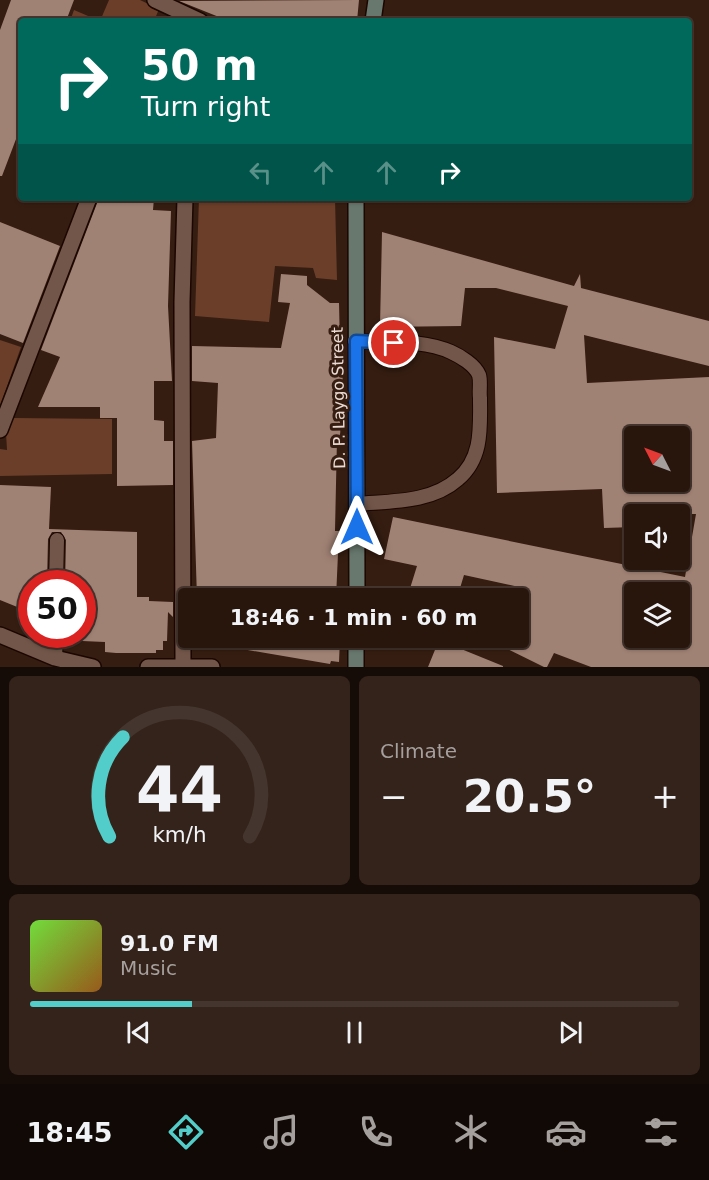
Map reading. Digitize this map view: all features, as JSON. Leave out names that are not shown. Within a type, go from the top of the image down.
[{"type":"main road","points":[[373,18],[376,0]]},
{"type":"main road","name":"D. P. Laygo Street","points":[[356,201],[357,588]]},
{"type":"main road","points":[[356,648],[356,667]]},
{"type":"street","points":[[155,0],[191,18]]},
{"type":"street","points":[[0,430],[88,201]]},
{"type":"street","points":[[183,666],[182,302],[185,201]]},
{"type":"street","points":[[0,635],[56,658],[93,667]]},
{"type":"street","points":[[148,667],[212,667]]},
{"type":"lane","points":[[356,341],[432,345],[453,352],[471,365],[479,375],[480,441],[471,464],[458,479],[439,491],[410,500],[357,504]]},
{"type":"lane","points":[[56,570],[57,540]]},
{"type":"lane","points":[[56,648],[56,658]]},
{"type":"shaded area","points":[[109,0],[140,0],[159,9],[155,18],[101,18]]},
{"type":"shaded area","points":[[74,10],[93,18],[71,18]]},
{"type":"shaded area","points":[[199,201],[335,201],[337,280],[316,278],[313,268],[275,266],[269,322],[195,316]]},
{"type":"shaded area","points":[[0,340],[21,347],[0,406]]},
{"type":"shaded area","points":[[13,418],[112,419],[112,474],[0,476],[0,449],[7,450],[6,433]]},
{"type":"building","points":[[11,0],[74,0],[67,18],[18,18],[18,134],[2,176],[0,176],[0,30]]},
{"type":"building","points":[[359,0],[357,18],[222,18],[179,1]]},
{"type":"building","points":[[98,201],[154,201],[153,210],[171,211],[168,306],[172,381],[154,381],[154,420],[164,421],[164,441],[173,441],[173,485],[117,486],[117,418],[100,418],[100,407],[38,407],[60,357],[41,350]]},
{"type":"building","points":[[0,222],[60,246],[23,343],[0,334]]},
{"type":"building","points":[[382,232],[574,286],[580,274],[581,288],[709,321],[709,366],[584,335],[587,383],[709,377],[709,667],[591,667],[554,653],[547,667],[544,667],[505,648],[529,648],[529,588],[519,588],[464,575],[460,588],[410,588],[417,566],[384,559],[393,517],[624,564],[624,570],[651,570],[685,577],[686,570],[690,570],[690,548],[696,514],[690,514],[690,504],[624,504],[624,527],[604,528],[602,489],[497,493],[494,337],[555,349],[568,306],[496,288],[465,288],[461,326],[380,327]]},
{"type":"building","points":[[281,274],[307,276],[307,285],[330,303],[339,303],[340,347],[344,347],[340,438],[337,438],[335,531],[339,531],[336,588],[197,588],[192,441],[216,438],[218,383],[192,381],[192,346],[281,348],[290,303],[278,302]]},
{"type":"building","points":[[0,485],[51,487],[49,529],[137,532],[137,597],[149,597],[149,601],[173,602],[173,617],[168,612],[167,641],[163,641],[163,650],[156,650],[156,653],[105,652],[105,642],[96,642],[96,570],[65,570],[66,540],[61,532],[52,532],[48,539],[47,570],[18,570],[18,607],[0,600]]},
{"type":"building","points":[[340,648],[339,662],[331,661],[330,664],[242,649]]},
{"type":"building","points":[[436,648],[459,648],[503,666],[503,667],[428,667]]},
{"type":"route","points":[[357,527],[356,341],[394,343]]}]
